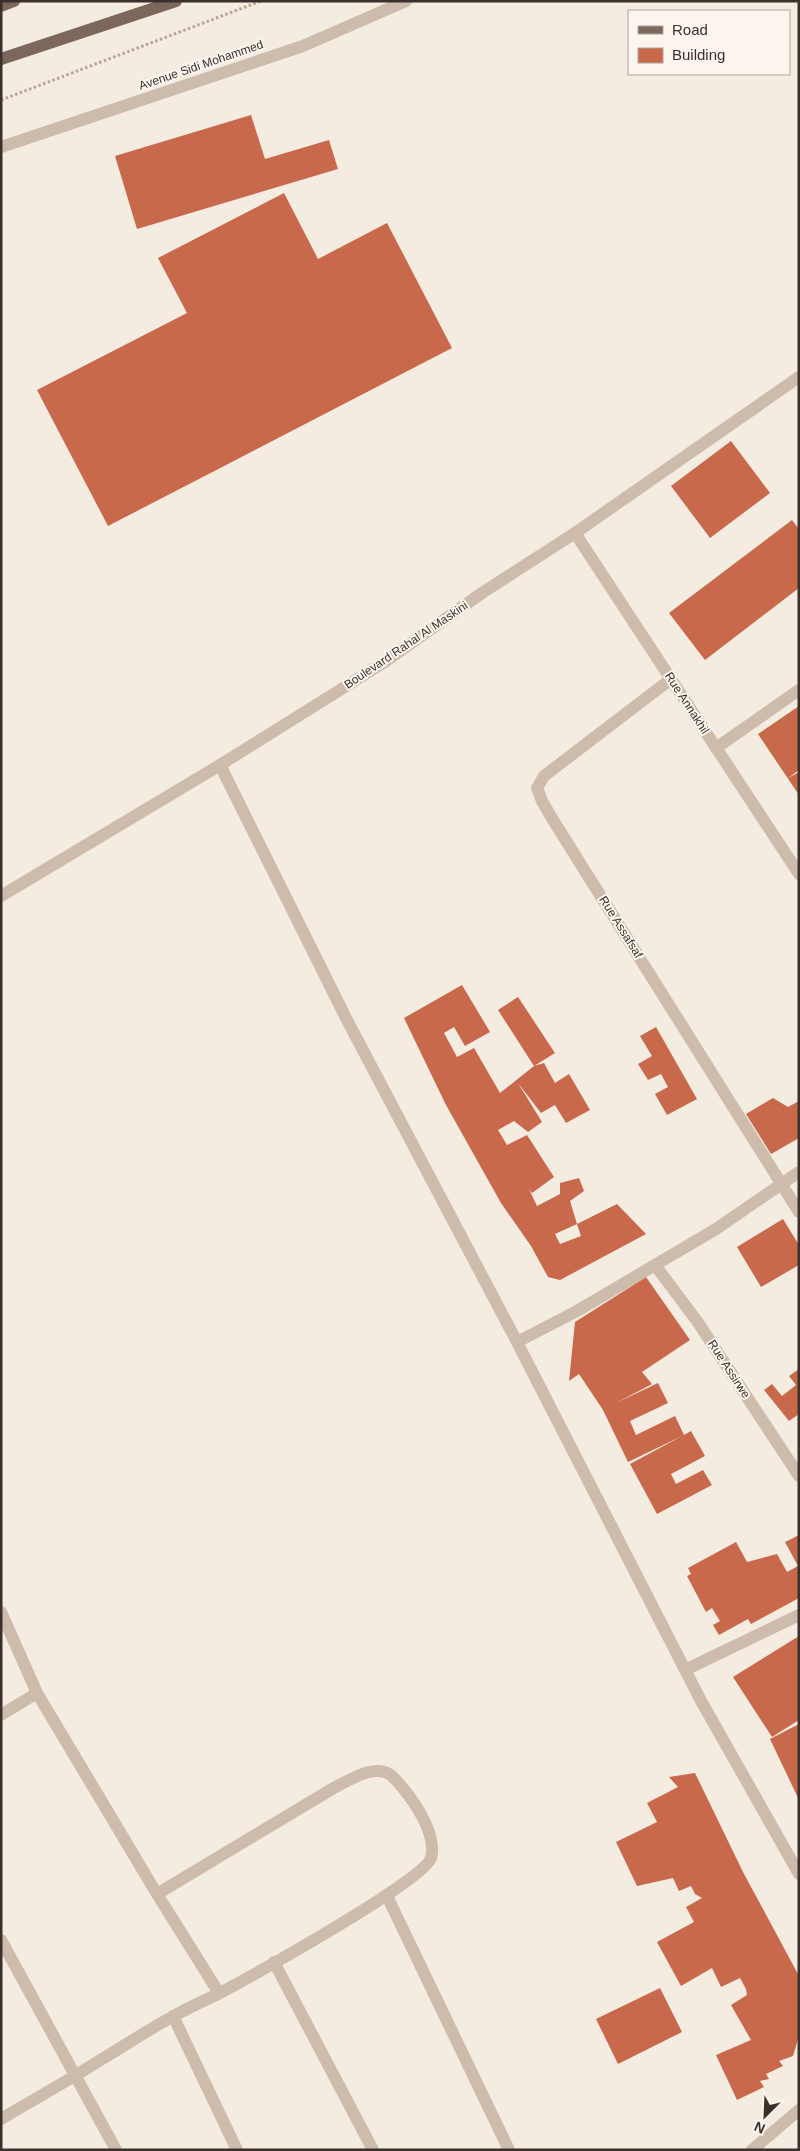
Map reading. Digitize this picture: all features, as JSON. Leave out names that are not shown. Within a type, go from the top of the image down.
[{"type":"main road","points":[[1,6],[14,1]]},
{"type":"main road","points":[[1,59],[176,1]]},
{"type":"street","name":"Avenue Sidi Mohammed","points":[[1,147],[302,46],[406,1]]},
{"type":"street","name":"Boulevard Rahal Al Maskini","points":[[1,896],[220,766],[383,663],[482,593],[575,533],[799,377]]},
{"type":"street","name":"Rue Annakhil","points":[[575,533],[799,874]]},
{"type":"street","name":"Rue Assafsaf","points":[[671,679],[544,776],[537,788],[549,814],[799,1212]]},
{"type":"street","points":[[716,748],[799,690]]},
{"type":"street","points":[[220,766],[347,1020],[517,1342],[685,1670],[799,1874]]},
{"type":"street","points":[[517,1342],[577,1311],[716,1229],[799,1172]]},
{"type":"street","name":"Rue Assirwe","points":[[655,1265],[697,1321],[799,1476]]},
{"type":"street","points":[[1,1612],[36,1692],[157,1894],[220,1993]]},
{"type":"street","points":[[685,1670],[799,1615]]},
{"type":"street","points":[[1,1715],[36,1692]]},
{"type":"street","points":[[1,2119],[173,2016],[220,1993],[387,1896],[428,1864],[432,1847],[425,1824],[412,1798],[392,1775],[383,1771],[359,1775],[332,1789],[157,1894]]},
{"type":"street","points":[[387,1896],[509,2150]]},
{"type":"street","points":[[1,1940],[116,2150]]},
{"type":"street","points":[[274,1962],[372,2150]]},
{"type":"street","points":[[173,2016],[237,2150]]},
{"type":"street","points":[[752,2150],[799,2110]]},
{"type":"path","points":[[1,100],[261,1]]},
{"type":"building","points":[[251,115],[265,159],[329,140],[338,169],[137,229],[115,156]]},
{"type":"building","points":[[284,193],[318,259],[387,223],[452,348],[108,526],[37,390],[187,313],[158,258]]},
{"type":"building","points":[[731,441],[770,493],[710,538],[671,486]]},
{"type":"building","points":[[792,520],[799,529],[799,588],[705,660],[669,613]]},
{"type":"building","points":[[799,706],[799,770],[788,778],[799,772],[799,795],[758,734]]},
{"type":"building","points":[[462,985],[490,1032],[465,1046],[454,1027],[444,1033],[457,1057],[474,1048],[500,1093],[534,1066],[544,1063],[555,1083],[569,1074],[590,1110],[566,1123],[555,1105],[541,1113],[518,1083],[542,1122],[528,1132],[514,1121],[498,1130],[507,1145],[527,1135],[554,1177],[532,1193],[529,1189],[537,1206],[560,1194],[560,1183],[579,1178],[584,1191],[570,1201],[577,1224],[617,1204],[646,1234],[560,1280],[548,1277],[531,1246],[501,1203],[446,1105],[404,1018]],"holes":[[[577,1224],[581,1236],[560,1244],[555,1234]]]},
{"type":"building","points":[[518,997],[555,1053],[534,1066],[498,1010]]},
{"type":"building","points":[[656,1027],[697,1099],[667,1115],[655,1094],[668,1087],[661,1074],[648,1080],[638,1064],[652,1056],[640,1036]]},
{"type":"building","points":[[773,1098],[788,1107],[799,1101],[799,1138],[771,1154],[746,1114]]},
{"type":"building","points":[[783,1219],[799,1245],[799,1265],[761,1287],[737,1247]]},
{"type":"building","points":[[646,1277],[690,1340],[642,1372],[652,1384],[616,1403],[658,1383],[668,1403],[630,1421],[636,1435],[675,1416],[684,1435],[691,1431],[705,1456],[671,1474],[676,1484],[703,1470],[712,1485],[657,1514],[630,1464],[682,1436],[628,1462],[603,1410],[579,1374],[569,1381],[575,1322]]},
{"type":"building","points":[[799,1369],[799,1414],[789,1421],[764,1390],[772,1384],[782,1396],[796,1385],[789,1376]]},
{"type":"building","points":[[799,1535],[799,1598],[751,1624],[748,1619],[719,1635],[713,1625],[720,1621],[712,1608],[706,1612],[687,1576],[691,1574],[688,1568],[736,1542],[747,1562],[777,1554],[787,1572],[798,1566],[785,1542]]},
{"type":"building","points":[[799,1636],[799,1720],[772,1737],[733,1677]]},
{"type":"building","points":[[799,1724],[799,1800],[770,1739]]},
{"type":"building","points":[[695,1773],[743,1872],[799,1976],[799,2036],[793,2056],[779,2061],[783,2066],[766,2074],[769,2079],[760,2081],[764,2087],[737,2100],[716,2055],[751,2040],[731,2005],[747,1995],[746,1989],[740,1978],[721,1987],[712,1968],[681,1986],[657,1942],[694,1922],[686,1907],[702,1898],[695,1894],[691,1886],[679,1891],[673,1878],[637,1886],[616,1842],[657,1822],[647,1803],[678,1787],[669,1777]]},
{"type":"building","points":[[660,1988],[682,2032],[618,2064],[596,2019]]}]
